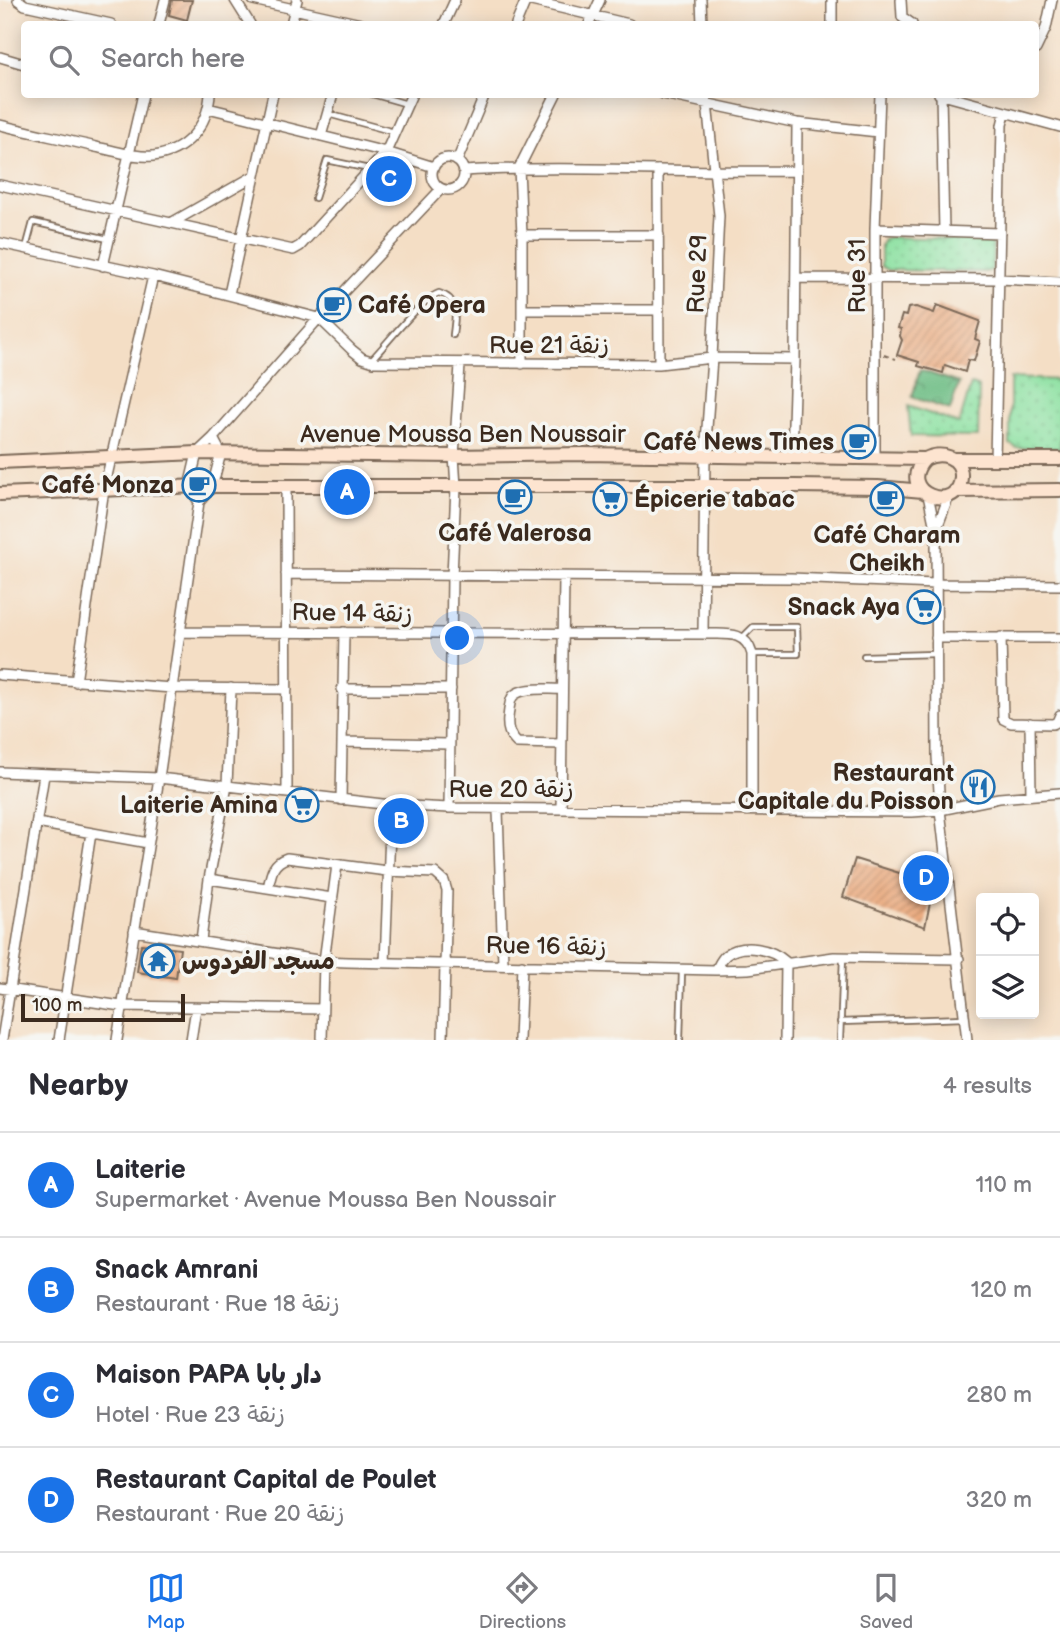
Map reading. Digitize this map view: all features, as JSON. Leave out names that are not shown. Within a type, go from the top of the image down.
[{"type":"street","points":[[18,0],[25,5],[97,21]]},
{"type":"street","points":[[160,21],[166,0]]},
{"type":"street","points":[[235,0],[248,21]]},
{"type":"street","points":[[253,0],[296,5],[346,21]]},
{"type":"street","points":[[445,21],[455,0]]},
{"type":"street","points":[[517,21],[527,0],[591,20],[600,0]]},
{"type":"street","points":[[701,0],[702,21]]},
{"type":"street","points":[[832,0],[832,21]]},
{"type":"street","points":[[901,0],[902,18],[907,21]]},
{"type":"street","points":[[1039,41],[1046,28],[1052,0]]},
{"type":"street","points":[[0,57],[21,63]]},
{"type":"street","points":[[103,266],[141,98]]},
{"type":"street","points":[[0,125],[129,154],[153,156],[178,148],[198,131],[209,98]]},
{"type":"street","points":[[229,294],[272,98]]},
{"type":"street","points":[[321,136],[332,98]]},
{"type":"street","points":[[0,185],[284,249],[297,248],[386,152],[410,98]]},
{"type":"street","points":[[457,161],[483,98]]},
{"type":"street","points":[[522,365],[523,235],[519,168],[554,98]]},
{"type":"street","name":"Rue 31","points":[[875,458],[875,229],[880,98]]},
{"type":"street","points":[[941,98],[944,231]]},
{"type":"street","points":[[952,98],[1060,127]]},
{"type":"street","points":[[706,99],[797,123],[878,132]]},
{"type":"street","name":"Rue 29","points":[[703,634],[705,456],[719,216],[706,99]]},
{"type":"street","points":[[208,108],[386,152],[435,167]]},
{"type":"street","points":[[995,460],[1002,125],[1005,113]]},
{"type":"street","points":[[792,456],[797,123]]},
{"type":"street","points":[[444,159],[457,161],[464,171],[463,181],[451,190],[441,188],[433,179],[435,167],[444,159]]},
{"type":"street","points":[[464,171],[519,168],[715,173],[795,171]]},
{"type":"street","points":[[658,170],[659,364]]},
{"type":"street","points":[[171,223],[254,176]]},
{"type":"street","points":[[199,502],[189,487],[197,453],[441,188]]},
{"type":"street","points":[[875,229],[1000,233]]},
{"type":"street","points":[[523,235],[659,235]]},
{"type":"street","points":[[0,243],[153,276],[319,318]]},
{"type":"street","points":[[76,682],[104,489],[153,276]]},
{"type":"street","points":[[796,278],[1060,282]]},
{"type":"street","points":[[522,310],[659,310]]},
{"type":"street","name":"Rue 21 زنقة","points":[[319,318],[362,358],[386,364],[659,364],[712,358],[795,359]]},
{"type":"street","points":[[449,808],[456,487],[454,456],[460,365]]},
{"type":"street","points":[[117,1040],[199,502],[212,487],[221,453],[213,438]]},
{"type":"street","name":"Avenue Moussa Ben Noussair","points":[[0,462],[197,453],[454,456],[583,454],[925,459]]},
{"type":"street","points":[[967,1040],[940,810],[936,533],[925,493],[917,478],[920,464],[939,454],[952,459],[1060,459]]},
{"type":"street","points":[[936,533],[952,493],[959,485],[960,471],[952,459]]},
{"type":"street","points":[[0,496],[189,487],[536,485],[878,487],[942,498],[952,493],[1060,490]]},
{"type":"street","points":[[286,487],[286,792]]},
{"type":"street","points":[[286,574],[791,578],[935,584],[1060,585]]},
{"type":"street","points":[[561,809],[564,577]]},
{"type":"street","name":"Rue 14 زنقة","points":[[180,632],[703,634],[743,637]]},
{"type":"street","points":[[341,800],[344,632]]},
{"type":"street","points":[[1001,636],[1001,715],[1006,722],[1053,724],[1060,715]]},
{"type":"street","points":[[743,637],[749,643],[752,654],[752,810]]},
{"type":"street","points":[[936,638],[1060,638]]},
{"type":"street","points":[[0,675],[172,688],[287,689]]},
{"type":"street","points":[[201,940],[209,880],[227,786],[231,688]]},
{"type":"street","points":[[342,689],[451,689]]},
{"type":"street","points":[[561,744],[517,743],[509,734],[508,722],[514,695],[523,691],[562,689]]},
{"type":"street","points":[[1030,723],[1031,795]]},
{"type":"street","points":[[342,742],[449,744]]},
{"type":"street","name":"Rue 20 زنقة","points":[[0,772],[159,778],[391,805],[498,810],[912,812],[940,810],[981,801],[1060,793]]},
{"type":"street","points":[[2,1040],[5,988],[44,775]]},
{"type":"street","points":[[385,963],[391,805]]},
{"type":"street","points":[[498,810],[503,964]]},
{"type":"street","points":[[37,823],[148,843]]},
{"type":"street","points":[[59,1040],[91,833]]},
{"type":"street","points":[[268,888],[276,863],[287,858],[387,871],[435,873],[444,881],[447,891],[443,1040]]},
{"type":"street","points":[[322,1040],[324,961],[337,865]]},
{"type":"street","points":[[209,880],[332,898]]},
{"type":"street","name":"Rue 16 زنقة","points":[[134,931],[324,961],[716,970],[843,957],[959,960]]},
{"type":"street","points":[[716,970],[728,953],[747,949],[773,952],[786,962],[785,1040]]},
{"type":"street","points":[[519,1040],[522,965]]},
{"type":"street","points":[[5,988],[121,1006],[322,1009]]},
{"type":"street","points":[[191,1040],[195,1008]]},
{"type":"lane","points":[[386,98],[408,104]]},
{"type":"lane","points":[[327,114],[396,132]]},
{"type":"lane","points":[[316,198],[327,160],[370,170]]},
{"type":"lane","points":[[26,249],[33,222],[109,239]]},
{"type":"lane","points":[[371,361],[420,308],[433,295],[439,293],[450,297],[453,302],[453,335]]},
{"type":"lane","points":[[743,637],[753,627],[797,627],[797,654],[752,654]]},
{"type":"lane","points":[[864,656],[936,654]]},
{"type":"lane","points":[[840,1040],[843,957]]},
{"type":"lane","points":[[680,1040],[682,969]]},
{"type":"lane","points":[[840,1022],[965,1018]]},
{"type":"path","points":[[877,352],[896,359]]},
{"type":"green space","points":[[885,238],[988,240],[993,245],[992,270],[888,270],[881,266],[881,245]]},
{"type":"green space","points":[[920,370],[959,383],[950,410],[912,397]]},
{"type":"green space","points":[[1010,378],[1060,380],[1060,448],[1017,448],[1010,444]]},
{"type":"green space","points":[[971,384],[979,387],[978,437],[911,436],[908,406],[959,424]]},
{"type":"building","points":[[172,0],[192,0],[187,20],[169,15]]},
{"type":"building","points":[[937,305],[980,321],[975,339],[980,341],[974,361],[968,360],[965,372],[945,365],[943,373],[918,366],[919,362],[897,355],[902,340],[901,329],[898,328],[902,315],[906,316],[908,308],[916,307],[934,313]]},
{"type":"building","points":[[855,859],[934,884],[925,927],[843,897]]},
{"type":"building","points":[[141,944],[180,949],[176,978],[137,972]]},
{"type":"place","name":"Maison PAPA دار بابا","points":[[389,179]]},
{"type":"place","name":"Café Opera","points":[[334,305]]},
{"type":"place","name":"Café News Times","points":[[859,442]]},
{"type":"place","name":"Café Monza","points":[[199,485]]},
{"type":"place","name":"Laiterie","points":[[347,492]]},
{"type":"place","name":"Café Valerosa","points":[[515,497]]},
{"type":"place","name":"Épicerie tabac","points":[[610,499]]},
{"type":"place","name":"Café Charam Cheikh","points":[[887,499]]},
{"type":"place","name":"Snack Aya","points":[[924,607]]},
{"type":"place","name":"Restaurant Capitale du Poisson","points":[[978,787]]},
{"type":"place","name":"Laiterie Amina","points":[[302,805]]},
{"type":"place","name":"Snack Amrani","points":[[401,821]]},
{"type":"place","name":"Restaurant Capital de Poulet","points":[[926,878]]},
{"type":"place","name":"مسجد الفردوس","points":[[158,961]]}]
